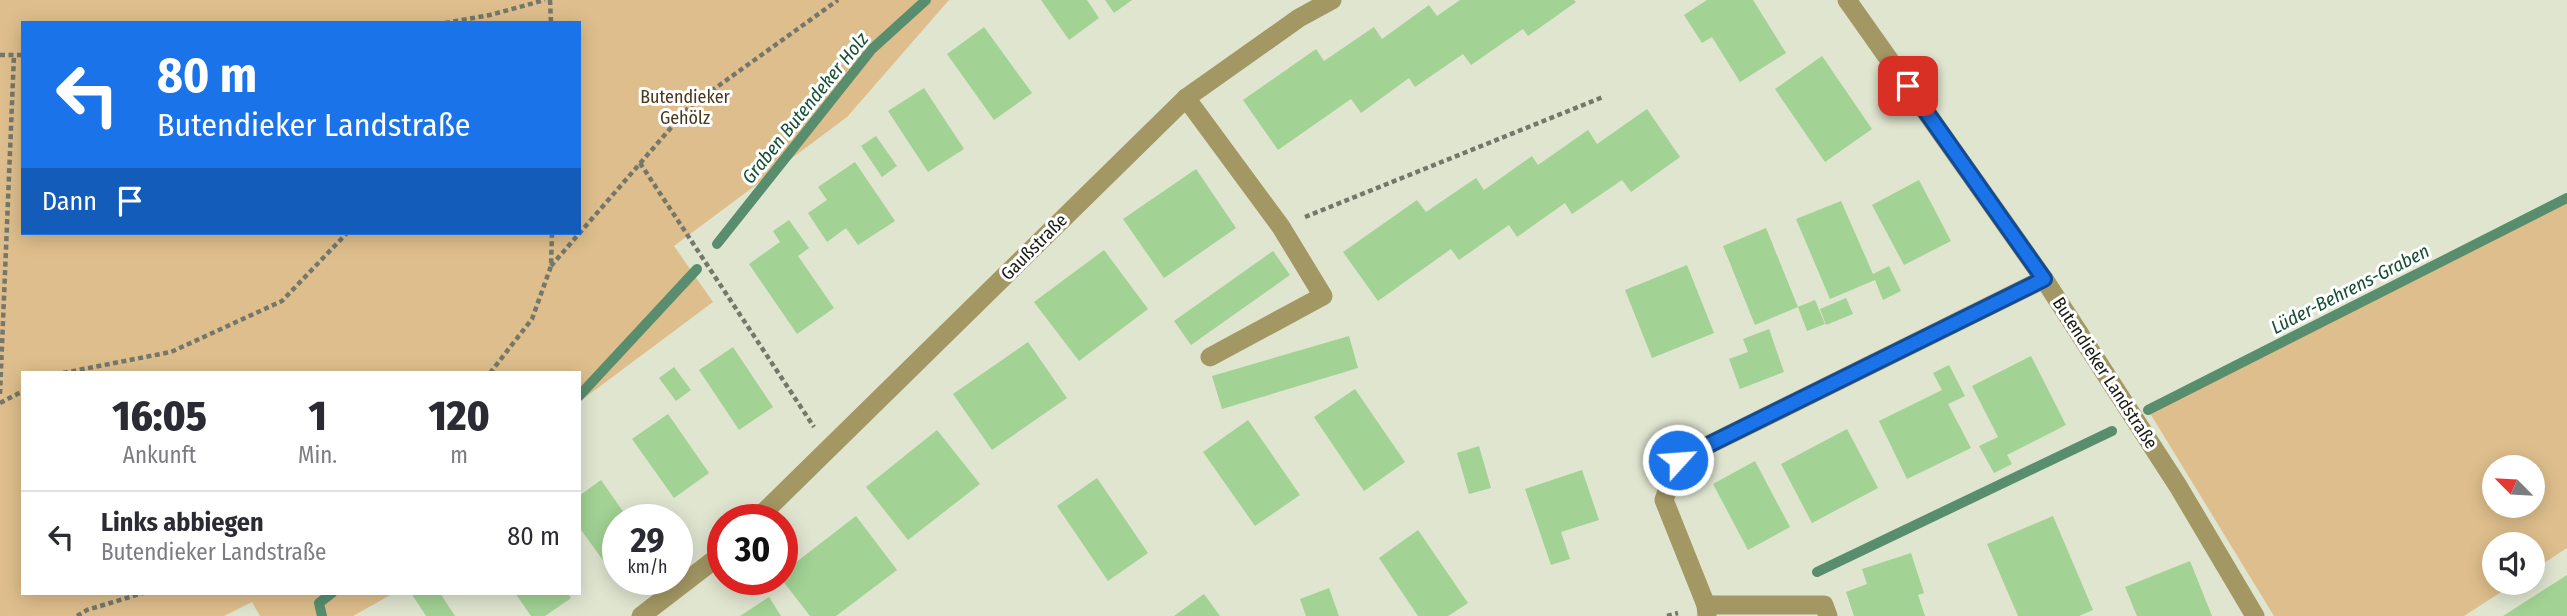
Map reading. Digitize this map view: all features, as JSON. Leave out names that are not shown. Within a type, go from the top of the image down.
[{"type":"street","name":"Gaußstraße","points":[[773,504],[1186,98],[1299,18],[1332,0]]},
{"type":"street","name":"Butendieker Landstraße","points":[[1847,0],[2044,279],[2178,486],[2255,616]]},
{"type":"street","points":[[1186,98],[1281,227],[1323,296],[1210,357]]},
{"type":"street","points":[[1828,616],[1824,605],[1706,610],[1664,500],[1678,460],[2044,279]]},
{"type":"street","points":[[641,616],[707,564]]},
{"type":"path","points":[[456,21],[547,0],[551,21]]},
{"type":"path","points":[[581,231],[689,107],[838,0]]},
{"type":"path","points":[[0,55],[21,55]]},
{"type":"path","points":[[0,394],[14,55]]},
{"type":"path","points":[[1281,227],[1603,97]]},
{"type":"path","points":[[640,163],[828,448]]},
{"type":"path","points":[[73,371],[171,352],[282,301],[345,235]]},
{"type":"path","points":[[491,371],[532,320],[551,266],[552,235]]},
{"type":"path","points":[[551,266],[578,235]]},
{"type":"path","points":[[0,403],[21,392]]},
{"type":"path","points":[[77,616],[137,595]]},
{"type":"green space","name":"Butendieker Gehölz","points":[[0,0],[949,0],[847,117],[674,246],[713,302],[581,401],[581,371],[21,371],[21,595],[390,595],[353,616],[260,616],[252,602],[224,616],[0,616]]},
{"type":"green space","points":[[2567,198],[2567,548],[2545,562],[2545,532],[2482,532],[2482,595],[2496,595],[2464,616],[2274,616],[2148,410]]},
{"type":"building","points":[[1041,0],[1087,0],[1099,18],[1069,40]]},
{"type":"building","points":[[1105,0],[1132,0],[1114,13]]},
{"type":"building","points":[[1460,0],[1576,2],[1528,36],[1523,29],[1471,65],[1463,54],[1415,87],[1409,78],[1361,113],[1351,99],[1278,150],[1243,100],[1316,49],[1324,61],[1374,27],[1382,39],[1429,5],[1437,16]]},
{"type":"building","points":[[1707,0],[1753,0],[1786,53],[1740,82],[1712,37],[1702,43],[1684,15]]},
{"type":"building","points":[[984,27],[1032,93],[994,120],[947,54]]},
{"type":"building","points":[[1822,56],[1872,129],[1825,162],[1775,89]]},
{"type":"building","points":[[924,88],[964,149],[928,172],[888,111]]},
{"type":"building","points":[[1647,109],[1680,157],[1631,192],[1622,180],[1572,214],[1565,203],[1517,237],[1509,225],[1459,260],[1451,249],[1378,301],[1343,252],[1417,200],[1426,212],[1476,178],[1484,190],[1532,156],[1538,165],[1588,130],[1597,144]]},
{"type":"building","points":[[876,136],[897,166],[882,177],[861,146]]},
{"type":"building","points":[[855,162],[895,221],[858,245],[846,228],[827,242],[808,213],[827,200],[818,187]]},
{"type":"building","points":[[1196,169],[1236,228],[1164,278],[1123,219]]},
{"type":"building","points":[[1919,180],[1951,241],[1904,265],[1872,205]]},
{"type":"building","points":[[1841,201],[1873,274],[1889,266],[1901,291],[1883,300],[1875,280],[1830,299],[1796,219]]},
{"type":"building","points":[[789,220],[809,248],[798,256],[834,308],[797,334],[749,264],[780,242],[773,231]]},
{"type":"building","points":[[1766,228],[1798,307],[1755,325],[1723,246]]},
{"type":"building","points":[[1104,250],[1148,309],[1079,361],[1034,302]]},
{"type":"building","points":[[1273,251],[1290,275],[1191,345],[1174,321]]},
{"type":"building","points":[[1687,265],[1714,333],[1652,358],[1625,290]]},
{"type":"building","points":[[1846,298],[1853,314],[1826,325],[1820,309]]},
{"type":"building","points":[[1815,300],[1825,324],[1807,331],[1798,307]]},
{"type":"building","points":[[1769,329],[1784,372],[1740,389],[1729,359],[1748,352],[1743,339]]},
{"type":"building","points":[[1349,336],[1358,368],[1222,409],[1212,376]]},
{"type":"building","points":[[1028,342],[1067,398],[992,450],[953,394]]},
{"type":"building","points":[[733,347],[773,407],[739,430],[699,370]]},
{"type":"building","points":[[2031,356],[2066,425],[2007,455],[2012,464],[1994,473],[1979,446],[1998,437],[1972,386]]},
{"type":"building","points":[[1949,365],[1965,396],[1948,404],[1971,448],[1907,479],[1879,421],[1942,390],[1933,373]]},
{"type":"building","points":[[674,367],[691,390],[676,401],[659,378]]},
{"type":"building","points":[[1355,389],[1405,462],[1364,491],[1314,417]]},
{"type":"building","points":[[668,414],[709,473],[674,498],[632,439]]},
{"type":"building","points":[[1248,420],[1300,495],[1255,526],[1203,452]]},
{"type":"building","points":[[1847,429],[1878,488],[1812,523],[1781,464]]},
{"type":"building","points":[[937,430],[980,484],[908,540],[866,487]]},
{"type":"building","points":[[1479,446],[1491,488],[1469,494],[1457,453]]},
{"type":"building","points":[[1755,461],[1790,527],[1748,550],[1713,484]]},
{"type":"building","points":[[1582,470],[1599,520],[1561,532],[1570,559],[1551,565],[1525,489]]},
{"type":"building","points":[[1097,478],[1148,553],[1108,581],[1057,506]]},
{"type":"building","points":[[601,480],[618,504],[602,504],[602,559],[581,530],[581,495]]},
{"type":"building","points":[[856,516],[897,570],[836,616],[810,616],[794,595],[798,595],[798,561]]},
{"type":"building","points":[[2053,516],[2093,610],[2079,616],[2018,616],[1987,544]]},
{"type":"building","points":[[1418,530],[1468,603],[1448,616],[1418,616],[1379,558]]},
{"type":"building","points":[[1911,553],[1924,593],[1918,595],[1925,616],[1854,616],[1846,592],[1867,584],[1862,569]]},
{"type":"building","points":[[2190,561],[2212,616],[2137,616],[2125,587]]},
{"type":"building","points":[[2567,575],[2567,616],[2503,616],[2536,595],[2545,595],[2545,589]]},
{"type":"building","points":[[1329,588],[1339,616],[1306,616],[1300,599]]},
{"type":"building","points":[[1204,594],[1220,616],[1174,616]]},
{"type":"building","points":[[412,595],[441,595],[455,616],[426,616]]},
{"type":"building","points":[[516,595],[569,595],[571,598],[545,616],[531,616]]},
{"type":"building","points":[[769,597],[781,616],[740,616]]},
{"type":"waterway","name":"Graben Butendeker Holz","points":[[717,244],[872,49],[926,0]]},
{"type":"waterway","name":"Lüder-Behrens-Graben","points":[[2148,410],[2567,198]]},
{"type":"waterway","name":"Graben Butendeker Holz","points":[[581,394],[697,269]]},
{"type":"waterway","name":"Lüder-Behrens-Graben","points":[[1817,572],[2112,431]]},
{"type":"waterway","name":"Graben Butendeker Holz","points":[[322,616],[319,603],[329,595]]},
{"type":"route","points":[[1678,460],[2044,279],[1908,86]]}]
